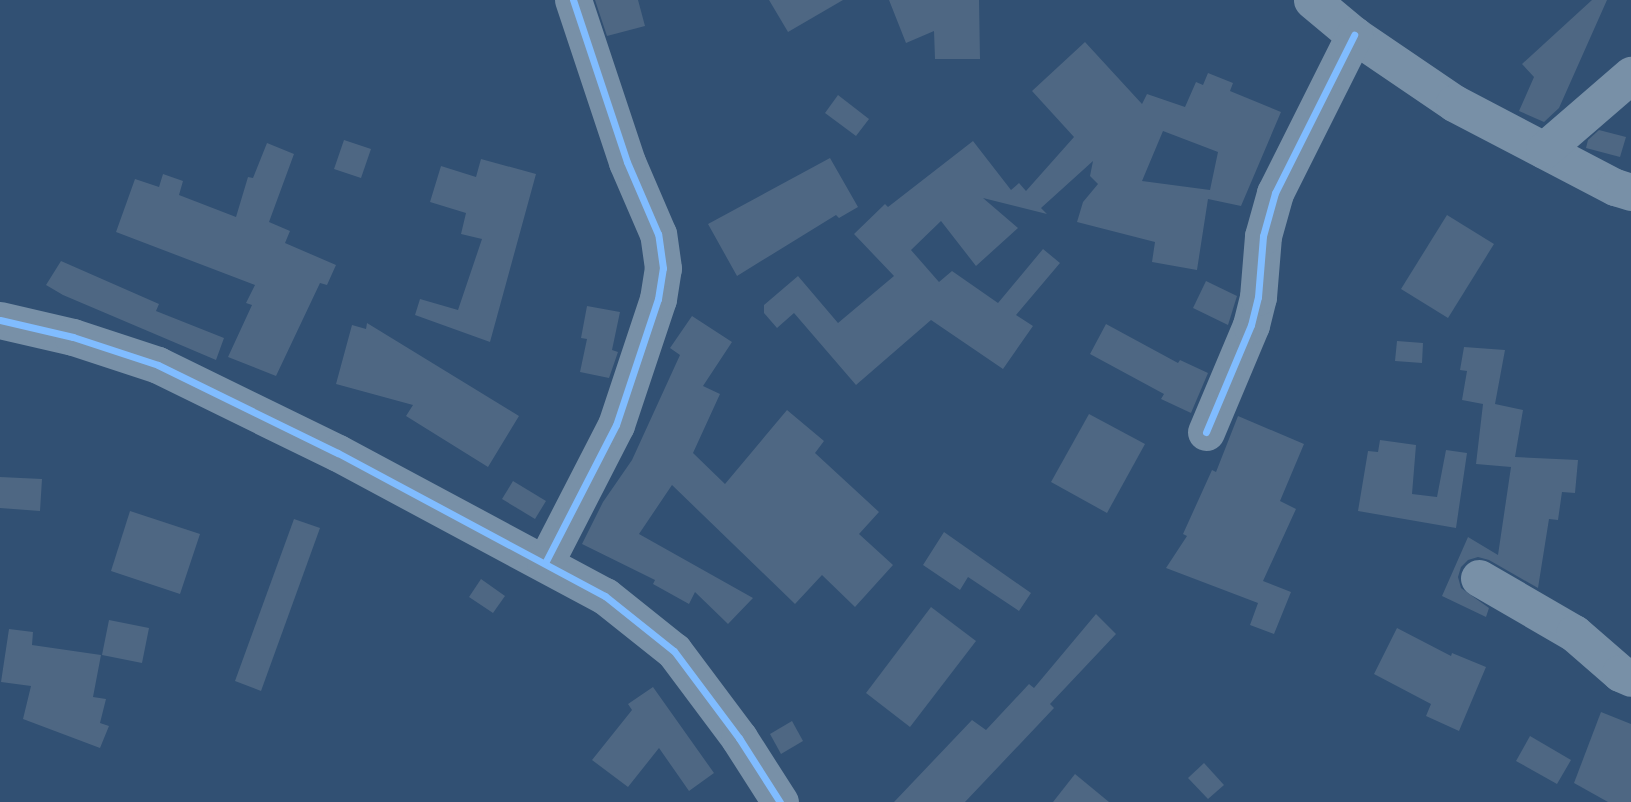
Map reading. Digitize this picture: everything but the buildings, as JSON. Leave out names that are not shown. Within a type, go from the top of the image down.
[{"type":"street","points":[[545,563],[615,425],[658,299],[663,268],[658,234],[627,162],[573,0]]},
{"type":"street","points":[[1312,0],[1354,35],[1454,103],[1615,187],[1631,192]]},
{"type":"street","points":[[1206,432],[1251,325],[1258,297],[1263,236],[1275,193],[1354,35]]},
{"type":"street","points":[[1544,150],[1631,75]]},
{"type":"street","points":[[0,320],[73,337],[158,365],[338,453],[605,596],[674,651],[739,738],[780,802]]},
{"type":"street","points":[[1479,578],[1574,633],[1620,673],[1631,678]]},
{"type":"cycle path","points":[[545,563],[616,425],[658,299],[663,268],[658,234],[627,162],[573,0]]},
{"type":"cycle path","points":[[1206,432],[1251,325],[1258,297],[1263,236],[1275,193],[1354,35]]},
{"type":"cycle path","points":[[0,320],[73,337],[158,365],[338,453],[605,596],[674,651],[739,738],[780,802]]}]
